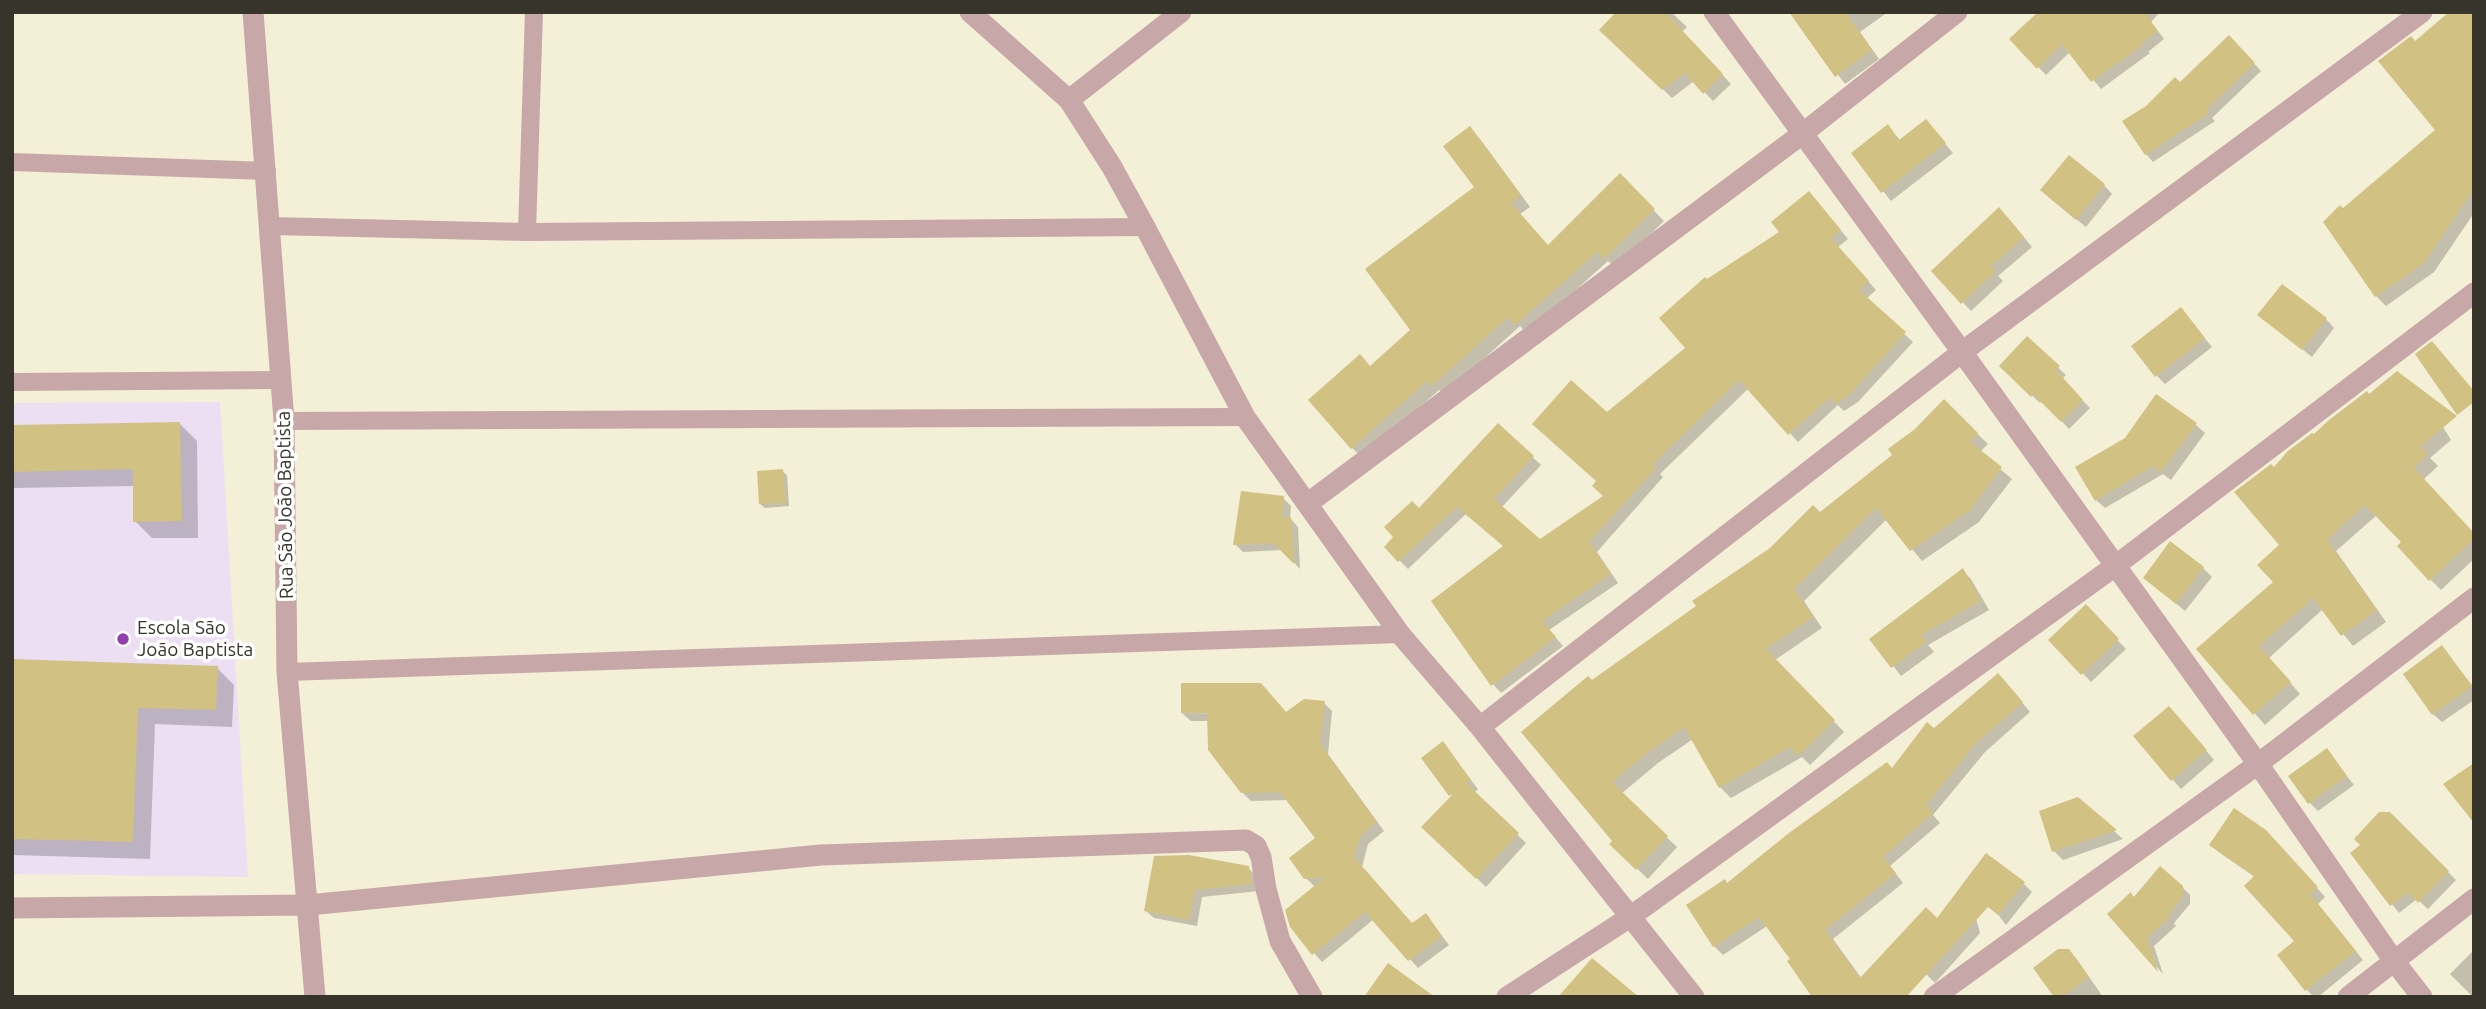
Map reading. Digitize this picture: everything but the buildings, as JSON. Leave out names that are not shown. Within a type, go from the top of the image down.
[{"type":"street","name":"Rua São João Baptista","points":[[253,12],[284,421],[287,672],[316,997]]},
{"type":"street","points":[[970,12],[1069,100],[1112,167],[1245,417],[1400,634],[1480,727],[1694,997]]},
{"type":"street","points":[[1069,100],[1181,12]]},
{"type":"street","points":[[1714,12],[1962,352],[2422,997]]},
{"type":"street","points":[[1307,504],[1802,134],[1957,12]]},
{"type":"street","points":[[1480,727],[1962,352],[2423,12]]},
{"type":"street","points":[[1507,997],[1630,917],[2115,566],[2474,293]]},
{"type":"street","points":[[1934,997],[2258,764],[2474,598]]},
{"type":"street","points":[[12,908],[307,905],[821,855],[1247,841],[1256,846],[1261,857],[1266,889],[1280,941],[1312,997]]},
{"type":"street","points":[[2348,997],[2474,900]]},
{"type":"lane","points":[[527,232],[534,12]]},
{"type":"lane","points":[[12,162],[267,170]]},
{"type":"lane","points":[[271,226],[527,232],[1145,227]]},
{"type":"lane","points":[[12,382],[281,380]]},
{"type":"lane","points":[[284,421],[1245,417]]},
{"type":"lane","points":[[287,672],[1400,634]]},
{"type":"shaded area","name":"Escola São João Baptista","points":[[220,402],[248,877],[12,874],[12,403]]},
{"type":"place","name":"Escola São João Baptista","points":[[123,639]]}]
